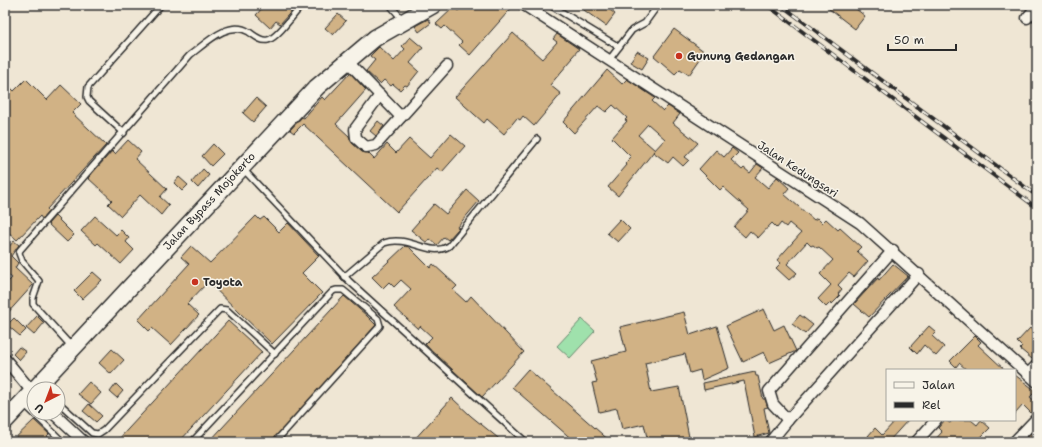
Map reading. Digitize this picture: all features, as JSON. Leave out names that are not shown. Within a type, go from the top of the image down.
[{"type":"highway","name":"Jalan Bypass Mojokerto","points":[[43,381],[72,347],[317,87],[375,38],[433,5]]},
{"type":"highway","name":"Jalan Bypass Mojokerto","points":[[5,421],[26,400]]},
{"type":"street","points":[[1027,18],[1037,6]]},
{"type":"street","name":"Jalan Kedungsari","points":[[531,7],[609,60],[860,223],[893,250],[1037,382]]},
{"type":"street","points":[[348,62],[401,117]]},
{"type":"street","points":[[380,95],[354,129],[354,136],[366,147],[373,147],[447,66]]},
{"type":"street","points":[[788,420],[773,404],[769,391],[893,250]]},
{"type":"street","points":[[770,442],[919,274]]},
{"type":"street","points":[[5,360],[26,383]]},
{"type":"street","points":[[1029,374],[1037,365]]},
{"type":"street","points":[[1014,442],[1037,418]]},
{"type":"street","points":[[62,421],[84,442]]},
{"type":"street","points":[[916,442],[935,421]]},
{"type":"lane","points":[[124,133],[89,101],[87,97],[88,87],[161,5]]},
{"type":"lane","points":[[72,347],[34,305],[32,300],[39,281],[22,261],[19,253],[23,246],[124,133],[190,55],[222,32],[232,29],[244,29],[260,39],[267,40],[275,37],[302,5]]},
{"type":"lane","points":[[390,5],[404,22]]},
{"type":"lane","points":[[550,5],[619,47]]},
{"type":"lane","points":[[609,60],[632,30],[645,23],[658,5]]},
{"type":"lane","points":[[344,276],[384,243],[392,240],[400,240],[438,250],[449,246],[537,139]]},
{"type":"lane","points":[[241,167],[344,276],[526,442]]},
{"type":"lane","points":[[192,442],[336,290],[343,290],[379,323],[378,330],[275,442]]},
{"type":"lane","points":[[66,409],[92,433],[98,434],[104,430],[220,309],[227,310],[275,354]]},
{"type":"lane","points":[[51,421],[63,442]]},
{"type":"green space","points":[[582,319],[595,331],[570,358],[557,346]]},
{"type":"building","points":[[265,5],[297,5],[280,24],[276,21],[270,28],[256,15]]},
{"type":"building","points":[[463,5],[514,5],[470,55],[459,45],[462,42],[445,26],[442,29],[436,24],[454,7],[458,11]]},
{"type":"building","points":[[577,5],[604,5],[615,14],[606,26]]},
{"type":"building","points":[[824,5],[851,5],[865,16],[855,29]]},
{"type":"building","points":[[338,14],[346,21],[333,35],[325,28]]},
{"type":"building","points":[[428,19],[431,23],[419,32],[415,26]]},
{"type":"building","points":[[674,29],[705,52],[689,75],[680,69],[675,74],[654,56]]},
{"type":"building","points":[[513,33],[542,59],[557,42],[553,39],[557,34],[579,49],[550,85],[561,94],[534,126],[523,116],[520,120],[517,118],[504,134],[487,119],[484,123],[455,97]]},
{"type":"building","points":[[410,37],[423,48],[410,63],[419,71],[407,86],[405,85],[400,90],[393,84],[391,86],[384,80],[380,84],[366,71],[375,60],[370,56],[379,47],[394,61],[405,49],[402,46]]},
{"type":"building","points":[[637,51],[649,58],[642,69],[630,62]]},
{"type":"building","points":[[607,70],[622,84],[627,79],[655,98],[652,101],[663,111],[668,106],[680,114],[673,123],[698,143],[685,157],[689,160],[683,166],[673,157],[668,163],[653,152],[618,196],[608,187],[627,165],[625,163],[631,157],[612,138],[627,121],[625,120],[627,118],[613,105],[606,112],[598,106],[574,133],[563,122]],"holes":[[[648,124],[665,139],[655,150],[638,135]]]},
{"type":"building","points":[[350,73],[366,90],[336,124],[349,136],[352,143],[362,152],[368,153],[374,159],[387,144],[396,153],[409,139],[430,158],[451,134],[465,146],[442,172],[437,168],[397,212],[303,124],[294,133],[290,130],[302,117],[304,118],[322,97],[325,100]]},
{"type":"building","points":[[26,79],[47,100],[61,85],[81,104],[72,113],[106,145],[47,209],[49,211],[42,219],[40,216],[17,240],[5,229],[5,82],[14,91]]},
{"type":"building","points":[[256,98],[266,107],[253,122],[243,113]]},
{"type":"building","points":[[378,121],[384,126],[376,136],[370,131]]},
{"type":"building","points":[[128,140],[141,152],[135,159],[167,189],[160,197],[169,205],[161,215],[140,195],[121,216],[108,204],[112,200],[88,178],[112,151],[115,154]]},
{"type":"building","points":[[213,144],[223,154],[211,166],[202,156]]},
{"type":"building","points":[[732,148],[738,153],[731,160],[742,170],[744,168],[750,173],[757,164],[763,168],[755,177],[768,188],[777,177],[789,188],[784,194],[814,220],[817,218],[822,223],[826,219],[838,230],[840,228],[861,247],[857,251],[868,261],[854,277],[849,273],[838,285],[842,289],[838,294],[840,296],[832,304],[831,302],[826,307],[818,299],[831,285],[820,274],[833,260],[819,247],[817,248],[813,245],[811,246],[807,242],[787,264],[797,273],[789,280],[776,268],[781,263],[777,260],[801,233],[789,223],[786,227],[781,223],[777,228],[772,223],[758,238],[750,231],[745,237],[734,227],[749,210],[723,187],[720,190],[699,169],[716,150],[724,157]]},
{"type":"building","points":[[203,169],[209,175],[198,188],[192,182]]},
{"type":"building","points":[[179,177],[188,185],[182,191],[174,183]]},
{"type":"building","points":[[467,190],[479,201],[448,240],[444,237],[437,245],[430,239],[427,243],[411,230],[434,204],[446,214]]},
{"type":"building","points":[[55,216],[74,235],[67,242],[48,224]]},
{"type":"building","points":[[95,216],[116,235],[121,230],[129,238],[126,242],[134,250],[121,264],[98,243],[96,245],[81,231]]},
{"type":"building","points":[[256,216],[260,220],[264,217],[279,232],[288,223],[319,256],[302,273],[322,293],[272,344],[208,282],[187,304],[199,315],[171,345],[152,328],[149,331],[138,320],[189,264],[181,257],[191,246],[210,263]]},
{"type":"building","points":[[620,219],[630,229],[618,242],[607,233]]},
{"type":"building","points":[[14,241],[19,245],[11,256],[18,263],[15,268],[33,285],[5,316],[5,285],[12,278],[5,272],[5,251]]},
{"type":"building","points":[[405,246],[409,247],[430,268],[433,264],[457,286],[453,290],[466,302],[471,296],[524,352],[482,397],[425,344],[432,337],[420,326],[418,329],[394,307],[411,289],[401,280],[394,287],[389,282],[383,288],[372,277]]},
{"type":"building","points":[[893,264],[908,276],[869,317],[854,304]]},
{"type":"building","points":[[93,272],[102,280],[82,299],[74,291]]},
{"type":"building","points":[[344,296],[376,325],[271,442],[209,442]]},
{"type":"building","points":[[764,309],[774,330],[784,325],[796,351],[769,363],[764,352],[743,362],[726,326]]},
{"type":"building","points":[[684,312],[690,335],[717,326],[729,368],[702,380],[700,370],[690,373],[685,354],[645,363],[651,392],[679,387],[690,442],[648,442],[644,424],[622,429],[617,408],[599,412],[592,383],[597,382],[591,361],[626,352],[620,327]]},
{"type":"building","points":[[800,315],[813,325],[805,334],[792,324]]},
{"type":"building","points":[[37,316],[44,323],[34,335],[26,328]]},
{"type":"building","points":[[14,318],[26,330],[20,336],[7,325]]},
{"type":"building","points":[[228,321],[262,352],[179,442],[116,442]]},
{"type":"building","points":[[929,326],[936,332],[932,336],[944,347],[936,356],[924,345],[917,354],[910,347]]},
{"type":"building","points":[[1030,328],[1037,334],[1037,354],[1032,359],[1020,349],[1022,347],[1017,342]]},
{"type":"building","points":[[975,336],[981,342],[978,345],[1004,369],[966,369],[959,363],[956,367],[950,361]]},
{"type":"building","points":[[19,347],[26,352],[19,360],[13,354]]},
{"type":"building","points":[[112,349],[124,360],[111,374],[99,363]]},
{"type":"building","points":[[528,369],[611,442],[575,442],[512,387]]},
{"type":"building","points":[[755,372],[756,376],[758,376],[763,399],[765,399],[768,407],[764,408],[769,433],[755,437],[744,381],[704,390],[703,383]]},
{"type":"building","points":[[1016,376],[1036,391],[1030,397],[1037,403],[1037,412],[1032,414],[1023,405],[1016,413]]},
{"type":"building","points":[[89,382],[101,393],[91,404],[78,394]]},
{"type":"building","points":[[116,384],[123,391],[117,398],[110,392]]},
{"type":"building","points":[[452,398],[471,416],[503,442],[412,442]]},
{"type":"building","points":[[89,404],[102,416],[96,422],[83,411]]},
{"type":"building","points":[[33,421],[35,421],[49,434],[47,436],[54,442],[11,442]]},
{"type":"building","points":[[895,421],[907,421],[889,441],[890,442],[874,442],[868,436],[875,428],[882,435]]},
{"type":"building","points":[[944,421],[950,423],[952,421],[972,421],[977,425],[982,421],[990,428],[976,442],[933,442],[942,432],[938,428]]},
{"type":"building","points":[[1037,427],[1037,442],[1023,442]]},
{"type":"railway","points":[[767,5],[1037,208]]},
{"type":"railway","points":[[781,5],[1037,196]]},
{"type":"place","name":"Gunung Gedangan","points":[[679,56]]},
{"type":"place","name":"Toyota","points":[[195,282]]}]
